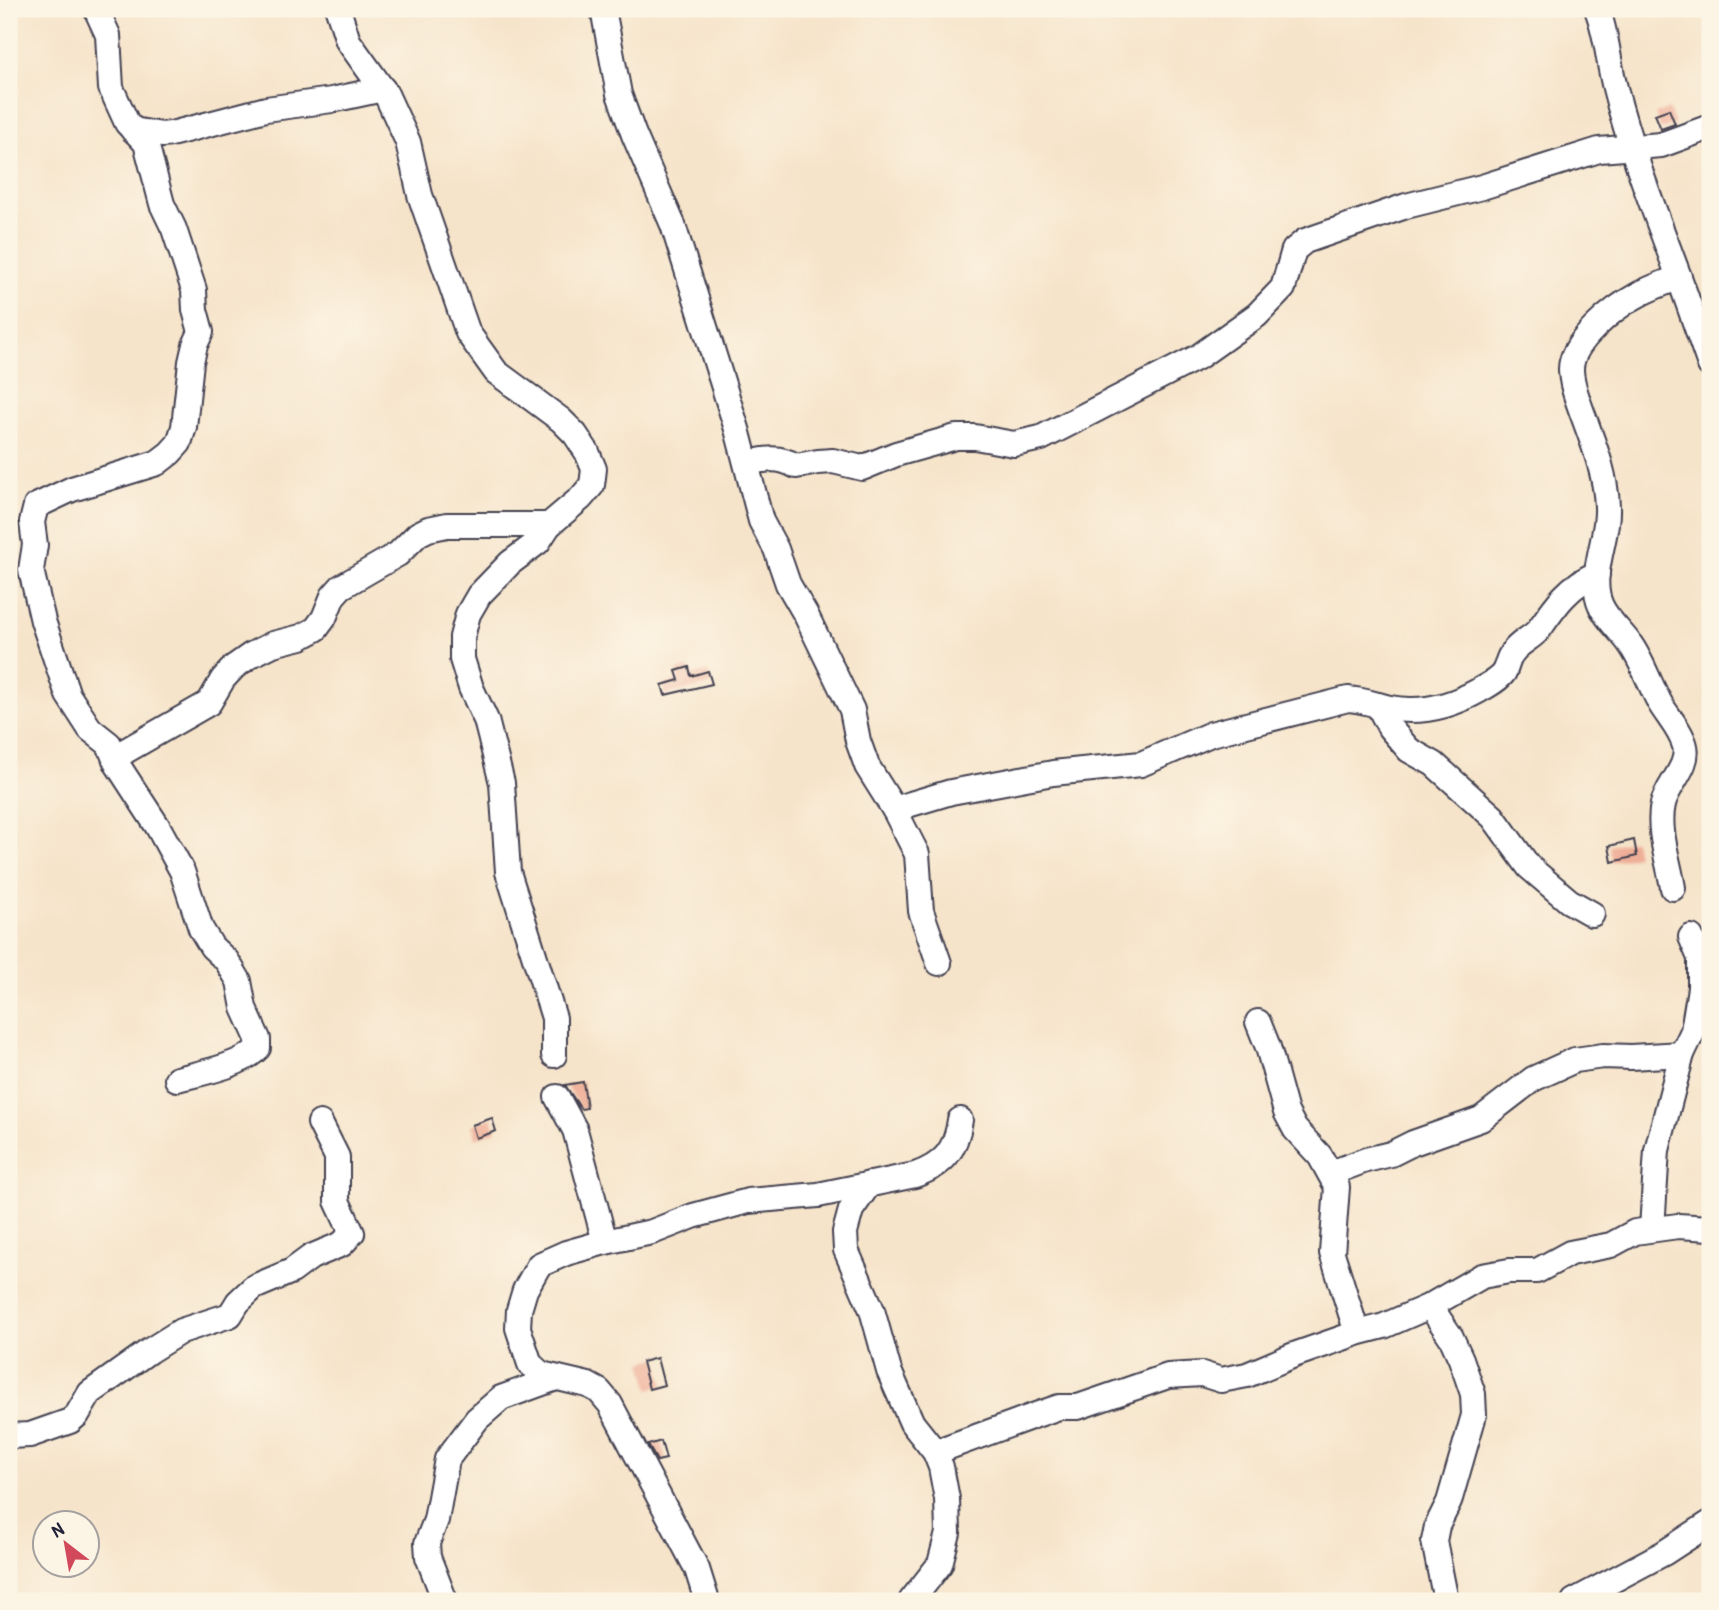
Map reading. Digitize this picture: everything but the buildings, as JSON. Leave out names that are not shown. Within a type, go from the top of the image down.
[{"type":"street","points":[[96,9],[108,35],[111,88],[123,116],[146,143],[162,204],[174,229],[194,290],[195,310],[201,332],[191,362],[184,427],[179,443],[157,463],[49,498],[36,506],[32,522],[35,545],[32,570],[43,621],[68,695],[90,730],[109,744],[115,759],[158,827],[182,871],[201,929],[212,947],[227,961],[239,981],[244,1008],[258,1038],[258,1048],[252,1054],[209,1072],[177,1079]]},
{"type":"street","points":[[338,9],[348,41],[383,89],[408,142],[420,195],[468,333],[496,372],[561,420],[575,435],[587,452],[594,469],[592,485],[581,498],[549,524],[538,542],[510,563],[479,595],[468,614],[461,637],[462,659],[471,688],[486,720],[502,783],[508,872],[554,1018],[554,1055]]},
{"type":"street","points":[[603,9],[619,94],[673,225],[747,463],[761,522],[776,549],[788,583],[852,710],[858,741],[867,766],[894,809],[917,854],[921,911],[939,963]]},
{"type":"street","points":[[1597,9],[1615,90],[1710,365]]},
{"type":"street","points":[[134,130],[171,134],[266,109],[332,100],[383,89]]},
{"type":"street","points":[[747,463],[768,458],[784,459],[796,466],[833,461],[862,468],[896,454],[956,438],[975,437],[1014,444],[1041,438],[1198,357],[1257,315],[1283,288],[1294,250],[1305,241],[1406,206],[1482,187],[1599,150],[1634,148],[1679,140],[1710,127]]},
{"type":"street","points":[[1673,888],[1662,828],[1662,805],[1684,762],[1686,750],[1632,646],[1599,602],[1597,574],[1608,509],[1603,474],[1575,392],[1571,371],[1572,360],[1585,339],[1607,316],[1636,295],[1679,277]]},
{"type":"street","points":[[115,759],[209,703],[223,679],[251,655],[272,644],[301,638],[316,629],[333,596],[341,587],[398,554],[418,534],[447,525],[549,524]]},
{"type":"street","points":[[894,809],[951,792],[1053,773],[1141,764],[1212,734],[1348,699],[1361,699],[1392,708],[1438,708],[1459,701],[1500,676],[1513,651],[1537,632],[1545,618],[1572,589],[1597,574]]},
{"type":"street","points":[[1378,705],[1390,728],[1409,750],[1434,764],[1493,817],[1529,867],[1569,901],[1592,914]]},
{"type":"street","points":[[1652,1229],[1657,1150],[1682,1054],[1693,1031],[1700,988],[1700,958],[1691,937]]},
{"type":"street","points":[[1258,1022],[1268,1047],[1286,1112],[1295,1129],[1320,1156],[1337,1187],[1332,1253],[1357,1333]]},
{"type":"street","points":[[1331,1173],[1391,1154],[1413,1143],[1481,1119],[1533,1079],[1575,1060],[1603,1056],[1682,1054]]},
{"type":"street","points":[[558,1097],[575,1130],[605,1241]]},
{"type":"street","points":[[707,1601],[697,1569],[610,1404],[599,1391],[588,1385],[541,1374],[530,1364],[518,1328],[519,1310],[525,1290],[539,1265],[605,1241],[652,1232],[693,1216],[748,1201],[818,1195],[929,1170],[952,1151],[960,1120]]},
{"type":"street","points":[[9,1436],[30,1435],[69,1421],[77,1415],[90,1393],[149,1351],[181,1331],[230,1315],[238,1302],[254,1287],[292,1271],[311,1257],[348,1239],[352,1233],[337,1201],[337,1157],[320,1123]]},
{"type":"street","points":[[869,1184],[851,1210],[845,1232],[846,1250],[872,1310],[889,1371],[898,1392],[912,1423],[935,1452],[941,1467],[947,1499],[948,1533],[940,1564],[911,1601]]},
{"type":"street","points":[[935,1452],[1036,1415],[1059,1408],[1078,1407],[1168,1376],[1202,1374],[1221,1380],[1247,1374],[1294,1355],[1384,1326],[1430,1306],[1482,1276],[1509,1271],[1537,1271],[1570,1254],[1604,1247],[1635,1232],[1678,1226],[1710,1228]]},
{"type":"street","points":[[1430,1306],[1451,1337],[1473,1394],[1474,1415],[1449,1502],[1437,1526],[1434,1541],[1446,1601]]},
{"type":"street","points":[[444,1601],[428,1558],[427,1543],[436,1520],[447,1459],[477,1419],[501,1398],[556,1378]]},
{"type":"street","points":[[1574,1601],[1664,1553],[1710,1523]]}]
